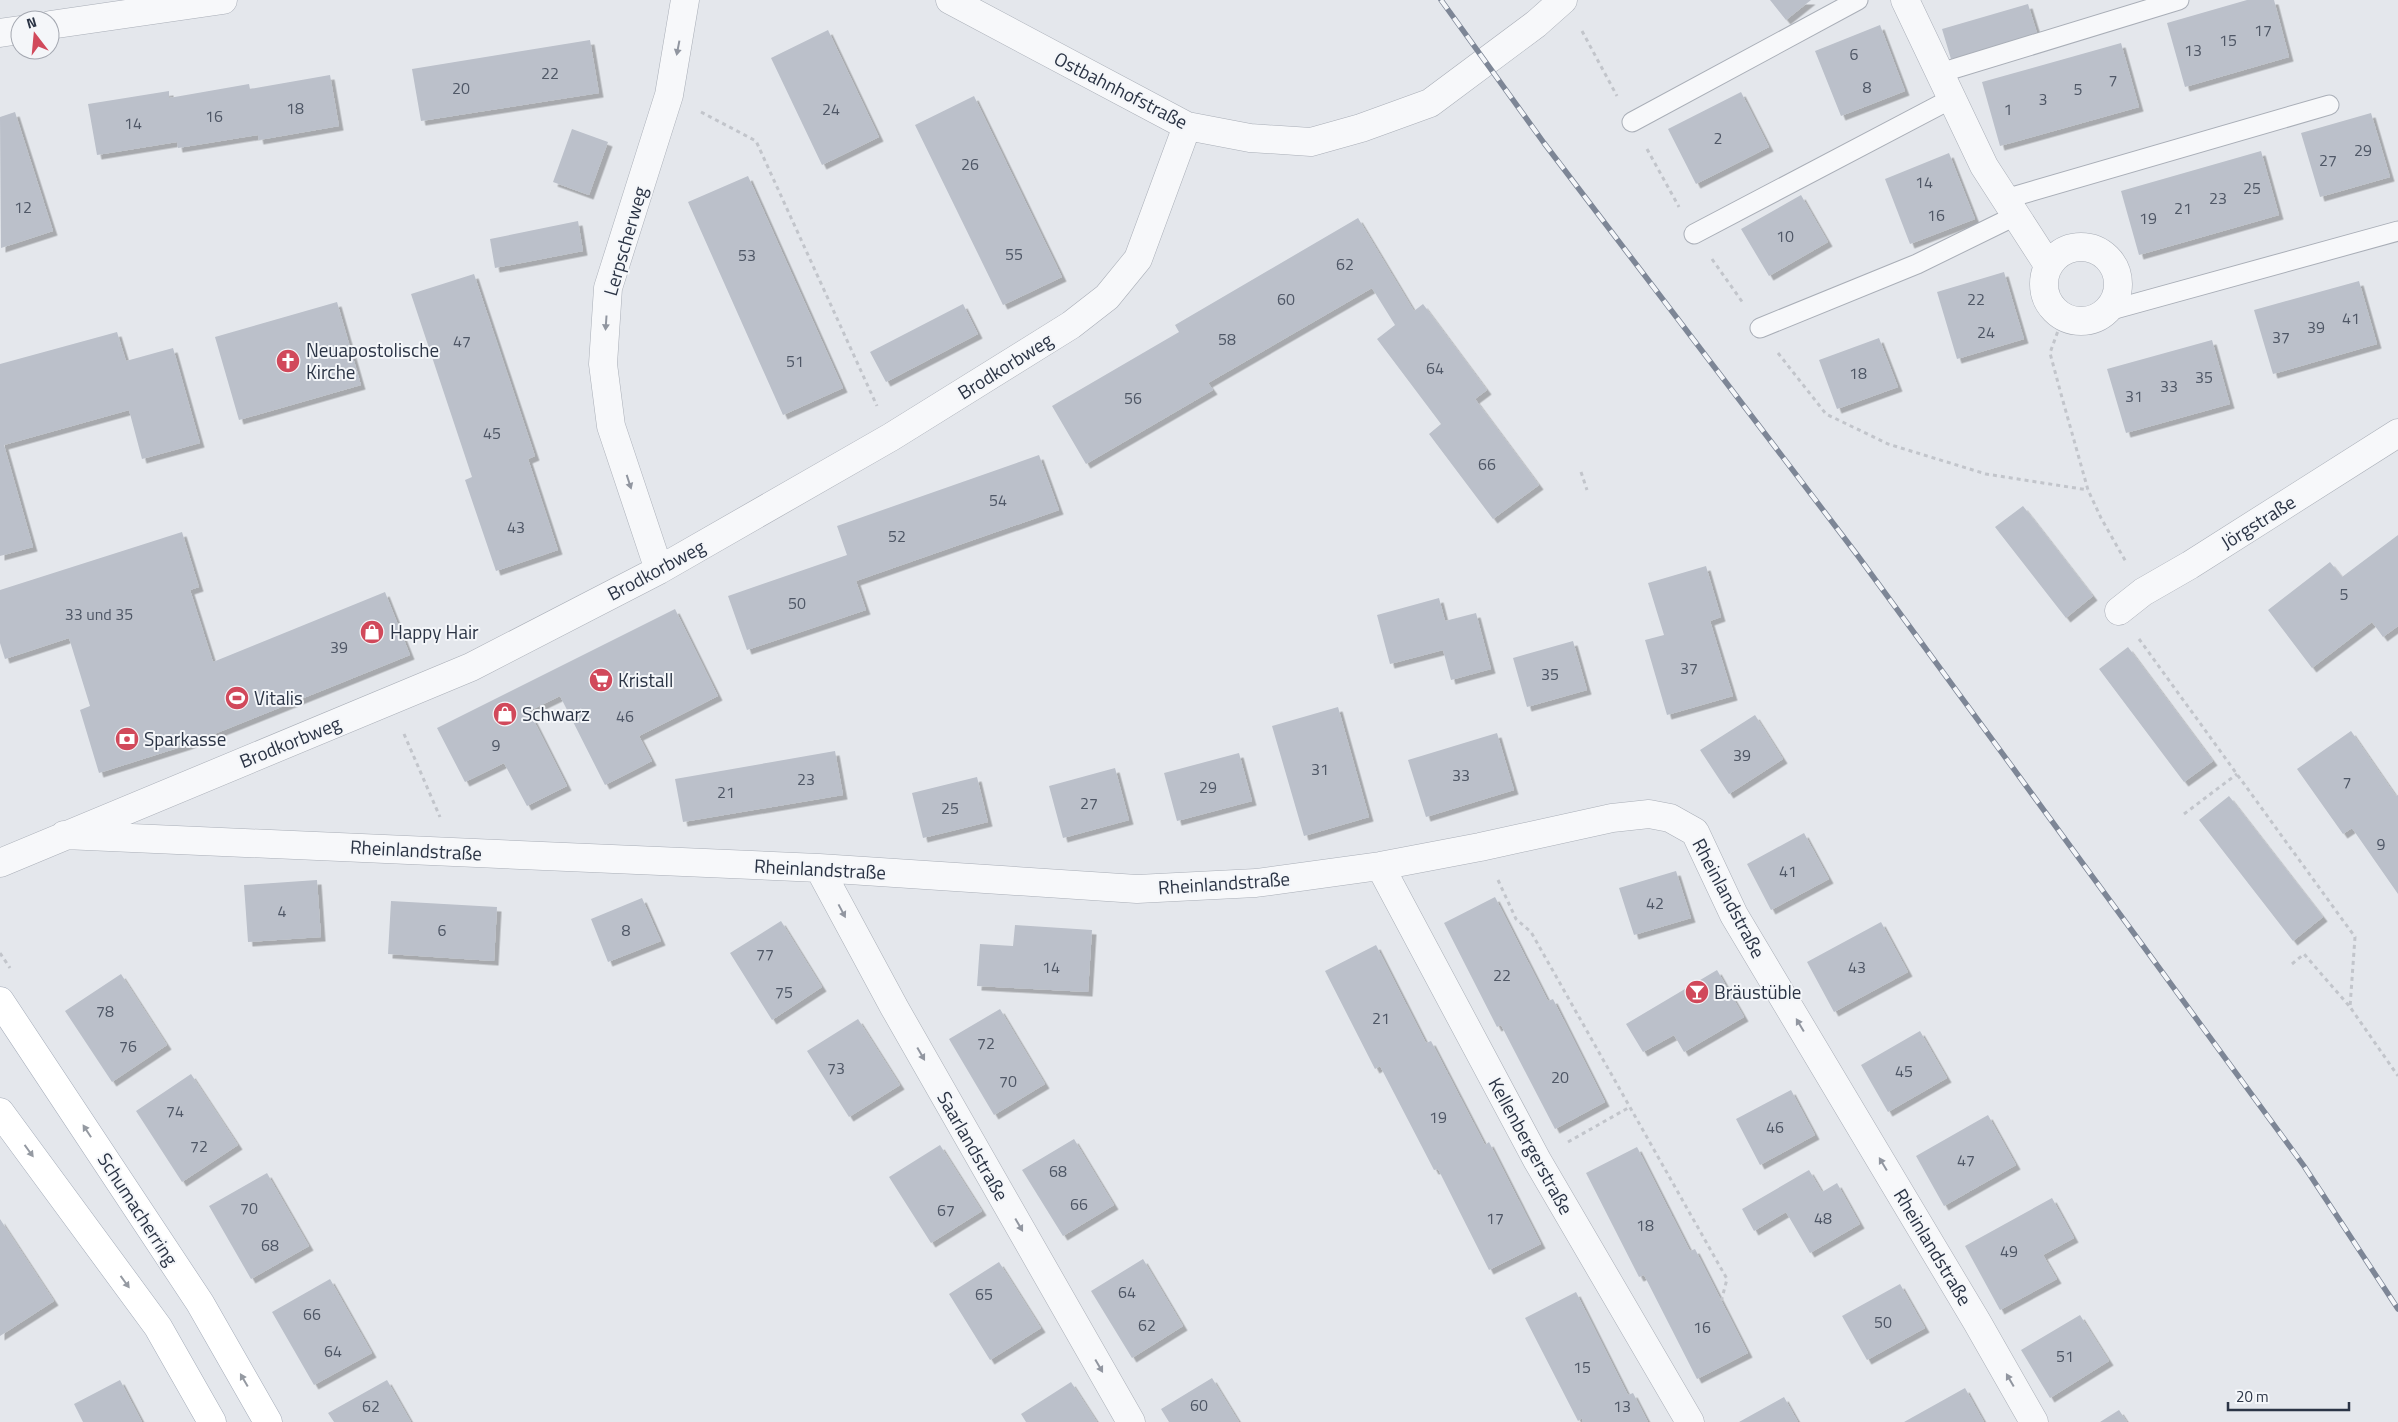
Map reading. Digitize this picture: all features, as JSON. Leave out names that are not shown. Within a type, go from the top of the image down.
[{"type":"main road","name":"Schumacherring","points":[[0,1000],[200,1303],[268,1422]]},
{"type":"main road","points":[[0,1112],[158,1327],[212,1422]]},
{"type":"street","points":[[60,24],[223,0]]},
{"type":"street","name":"Lerpscherweg","points":[[658,570],[611,426],[603,364],[608,288],[669,95],[685,0]]},
{"type":"street","name":"Ostbahnhofstraße","points":[[950,0],[1187,126],[1250,138],[1311,142],[1361,128],[1430,103],[1536,24],[1563,0]]},
{"type":"street","points":[[1905,0],[1984,166],[2048,266]]},
{"type":"street","name":"Brodkorbweg","points":[[0,863],[471,667],[658,570],[891,437],[1071,325],[1107,297],[1138,259],[1187,126]]},
{"type":"street","points":[[2079,246],[2097,250],[2112,261],[2119,285],[2113,303],[2101,317],[2088,321],[2075,321],[2063,317],[2054,310],[2045,294],[2044,277],[2048,266],[2066,249],[2079,246]]},
{"type":"street","name":"Jörgstraße","points":[[2119,611],[2143,592],[2190,565],[2398,433]]},
{"type":"street","name":"Rheinlandstraße","points":[[64,835],[819,868],[1137,889],[1256,883],[1380,866],[1480,847],[1612,818],[1648,814],[1670,818],[1695,832],[1734,915],[1972,1313],[2034,1422]]},
{"type":"street","name":"Kellenbergerstraße","points":[[1380,866],[1537,1160],[1690,1422]]},
{"type":"street","name":"Saarlandstraße","points":[[819,868],[894,1007],[1131,1422]]},
{"type":"lane","points":[[1632,122],[1858,0]]},
{"type":"lane","points":[[1940,73],[2167,2]]},
{"type":"lane","points":[[1694,234],[1951,99]]},
{"type":"lane","points":[[1760,328],[1917,264],[2011,207],[2329,105]]},
{"type":"lane","points":[[2101,317],[2115,309],[2398,230]]},
{"type":"path","points":[[669,95],[756,141],[891,437]]},
{"type":"path","points":[[2063,317],[2050,353],[2088,490],[2101,518],[2143,592]]},
{"type":"path","points":[[1581,472],[1587,490]]},
{"type":"path","points":[[2119,611],[2355,937],[2350,1008]]},
{"type":"path","points":[[390,701],[456,852]]},
{"type":"path","points":[[2184,814],[2238,774]]},
{"type":"path","points":[[1502,886],[1516,918],[1531,932],[1628,1108],[1727,1279],[1721,1302]]},
{"type":"path","points":[[2292,964],[2304,954],[2350,1008],[2398,1076]]},
{"type":"path","points":[[1537,1160],[1628,1108]]},
{"type":"building","points":[[1770,0],[1811,0],[1786,20]]},
{"type":"building","points":[[2247,0],[2274,0],[2289,57],[2185,87],[2167,23]]},
{"type":"building","points":[[2028,4],[2037,33],[1951,59],[1942,29]]},
{"type":"building","points":[[1880,25],[1905,91],[1841,116],[1815,51]]},
{"type":"building","points":[[828,30],[879,137],[822,165],[771,58]]},
{"type":"building","points":[[590,40],[599,93],[421,121],[412,69]]},
{"type":"building","points":[[2121,43],[2139,107],[2000,146],[1982,82]]},
{"type":"building","points":[[330,75],[339,126],[259,140],[258,135],[178,148],[177,142],[97,155],[88,104],[169,91],[169,98],[249,84],[250,89]]},
{"type":"building","points":[[1741,92],[1769,147],[1696,184],[1668,129]]},
{"type":"building","points":[[974,96],[1062,277],[1003,305],[915,125]]},
{"type":"building","points":[[15,112],[53,231],[1,248],[0,117]]},
{"type":"building","points":[[2371,113],[2390,177],[2320,197],[2301,133]]},
{"type":"building","points":[[572,129],[608,142],[589,195],[553,182]]},
{"type":"building","points":[[2261,151],[2279,215],[2139,255],[2121,191]]},
{"type":"building","points":[[1949,153],[1975,219],[1910,244],[1885,179]]},
{"type":"building","points":[[748,176],[843,388],[783,415],[688,202]]},
{"type":"building","points":[[1801,195],[1828,242],[1769,276],[1741,229]]},
{"type":"building","points":[[1358,218],[1414,311],[1423,304],[1487,390],[1475,399],[1539,485],[1493,519],[1429,434],[1441,424],[1377,339],[1395,325],[1372,288],[1208,383],[1213,390],[1086,464],[1052,406],[1179,332],[1175,325]]},
{"type":"building","points":[[578,221],[583,251],[495,268],[490,239]]},
{"type":"building","points":[[2004,272],[2024,339],[1957,359],[1937,292]]},
{"type":"building","points":[[474,274],[535,456],[528,459],[558,550],[496,571],[465,480],[472,477],[411,294]]},
{"type":"building","points":[[2359,281],[2377,344],[2273,374],[2254,310]]},
{"type":"building","name":"Neuapostolische Kirche","points":[[337,302],[361,385],[239,420],[215,337]]},
{"type":"building","points":[[963,304],[978,334],[886,382],[870,352]]},
{"type":"building","points":[[117,332],[126,361],[173,348],[200,443],[142,459],[129,410],[4,445],[33,547],[0,556],[0,364]]},
{"type":"building","points":[[1879,338],[1898,387],[1837,409],[1819,360]]},
{"type":"building","points":[[2212,340],[2230,404],[2126,433],[2107,369]]},
{"type":"building","points":[[1039,455],[1059,510],[856,581],[866,610],[747,650],[728,596],[847,555],[837,526]]},
{"type":"building","points":[[2023,506],[2093,596],[2066,618],[1995,527]]},
{"type":"building","points":[[182,532],[199,587],[190,590],[213,662],[385,592],[410,655],[187,745],[99,773],[80,710],[90,706],[69,638],[5,659],[0,643],[0,590]]},
{"type":"building","points":[[2398,535],[2398,626],[2383,637],[2372,622],[2312,668],[2268,610],[2330,562],[2342,577]]},
{"type":"building","points":[[1706,566],[1721,617],[1710,621],[1733,696],[1667,715],[1645,640],[1664,635],[1648,583]]},
{"type":"building","points":[[1439,598],[1445,621],[1476,613],[1491,669],[1451,680],[1443,650],[1390,664],[1377,615]]},
{"type":"building","points":[[675,609],[718,696],[639,736],[652,761],[605,785],[560,696],[529,711],[567,786],[527,806],[504,763],[465,782],[437,728]]},
{"type":"building","points":[[1573,641],[1587,690],[1527,707],[1513,658]]},
{"type":"building","points":[[2128,647],[2213,761],[2184,782],[2099,669]]},
{"type":"building","points":[[1338,707],[1369,817],[1304,836],[1272,726]]},
{"type":"building","points":[[1755,715],[1783,759],[1729,794],[1700,750]]},
{"type":"building","points":[[2351,731],[2396,796],[2398,795],[2398,894],[2352,828],[2343,834],[2297,769]]},
{"type":"building","points":[[1497,733],[1514,790],[1426,817],[1408,760]]},
{"type":"building","points":[[835,751],[843,795],[683,822],[675,779]]},
{"type":"building","points":[[1239,753],[1252,801],[1177,821],[1164,773]]},
{"type":"building","points":[[1115,768],[1129,820],[1063,838],[1049,786]]},
{"type":"building","points":[[977,777],[988,822],[923,838],[912,793]]},
{"type":"building","points":[[2229,796],[2323,917],[2293,941],[2199,820]]},
{"type":"building","points":[[1804,833],[1829,879],[1771,910],[1747,864]]},
{"type":"building","points":[[1676,871],[1691,918],[1634,935],[1619,888]]},
{"type":"building","points":[[317,880],[321,937],[248,942],[244,885]]},
{"type":"building","points":[[1495,897],[1548,1001],[1553,999],[1605,1102],[1555,1129],[1501,1025],[1497,1027],[1444,923]]},
{"type":"building","points":[[642,898],[661,941],[608,962],[591,919]]},
{"type":"building","points":[[391,901],[497,907],[494,961],[388,954]]},
{"type":"building","points":[[781,921],[822,987],[772,1020],[730,953]]},
{"type":"building","points":[[1881,922],[1908,972],[1834,1012],[1807,962]]},
{"type":"building","points":[[1015,925],[1092,930],[1088,992],[977,986],[980,944],[1013,946]]},
{"type":"building","points":[[1376,945],[1426,1043],[1431,1041],[1485,1145],[1489,1142],[1541,1244],[1489,1270],[1438,1169],[1434,1170],[1380,1066],[1375,1069],[1325,971]]},
{"type":"building","points":[[1717,970],[1744,1017],[1684,1052],[1674,1035],[1643,1052],[1626,1024]]},
{"type":"building","points":[[121,974],[167,1045],[112,1082],[65,1011]]},
{"type":"building","points":[[1000,1009],[1045,1084],[994,1115],[949,1039]]},
{"type":"building","points":[[858,1019],[900,1085],[849,1117],[807,1051]]},
{"type":"building","points":[[1920,1031],[1947,1078],[1888,1112],[1861,1065]]},
{"type":"building","points":[[191,1074],[238,1145],[182,1182],[136,1111]]},
{"type":"building","points":[[1791,1090],[1815,1135],[1760,1165],[1736,1119]]},
{"type":"building","points":[[1988,1115],[2016,1165],[1944,1206],[1916,1156]]},
{"type":"building","points":[[1074,1139],[1114,1205],[1063,1236],[1022,1170]]},
{"type":"building","points":[[940,1145],[982,1211],[931,1243],[889,1177]]},
{"type":"building","points":[[1637,1147],[1690,1251],[1695,1249],[1748,1353],[1697,1379],[1644,1275],[1639,1277],[1586,1173]]},
{"type":"building","points":[[1809,1170],[1822,1192],[1837,1183],[1860,1224],[1810,1253],[1786,1212],[1754,1231],[1742,1209]]},
{"type":"building","points":[[267,1173],[309,1246],[251,1279],[209,1206]]},
{"type":"building","points":[[2052,1198],[2074,1238],[2043,1255],[2057,1279],[2000,1310],[1965,1246]]},
{"type":"building","points":[[0,1219],[54,1301],[0,1336]]},
{"type":"building","points":[[1143,1259],[1183,1326],[1132,1358],[1091,1291]]},
{"type":"building","points":[[999,1262],[1041,1328],[990,1360],[949,1294]]},
{"type":"building","points":[[330,1279],[372,1353],[314,1385],[272,1312]]},
{"type":"building","points":[[1900,1284],[1925,1328],[1867,1360],[1842,1316]]},
{"type":"building","points":[[1576,1292],[1628,1395],[1633,1393],[1648,1422],[1583,1422],[1582,1418],[1578,1421],[1525,1318]]},
{"type":"building","points":[[2080,1315],[2109,1361],[2050,1398],[2021,1350]]},
{"type":"building","points":[[1212,1378],[1239,1422],[1169,1422],[1161,1409]]},
{"type":"building","points":[[120,1380],[142,1422],[83,1422],[74,1404]]},
{"type":"building","points":[[387,1380],[411,1422],[334,1422],[328,1413]]},
{"type":"building","points":[[1071,1382],[1097,1422],[1026,1422],[1021,1414]]},
{"type":"building","points":[[1965,1388],[1984,1422],[1904,1422]]},
{"type":"building","points":[[1784,1397],[1798,1422],[1739,1422]]},
{"type":"building","points":[[2119,1410],[2127,1422],[2100,1422]]},
{"type":"railway","points":[[1441,0],[1544,143],[1858,556],[2304,1166],[2398,1309]]},
{"type":"place","name":"Neuapostolische Kirche","points":[[288,361]]},
{"type":"place","name":"Happy Hair","points":[[372,632]]},
{"type":"place","name":"Kristall","points":[[601,680]]},
{"type":"place","name":"Vitalis","points":[[237,698]]},
{"type":"place","name":"Schwarz","points":[[505,714]]},
{"type":"place","name":"Sparkasse","points":[[127,739]]},
{"type":"place","name":"Bräustüble","points":[[1697,992]]}]
